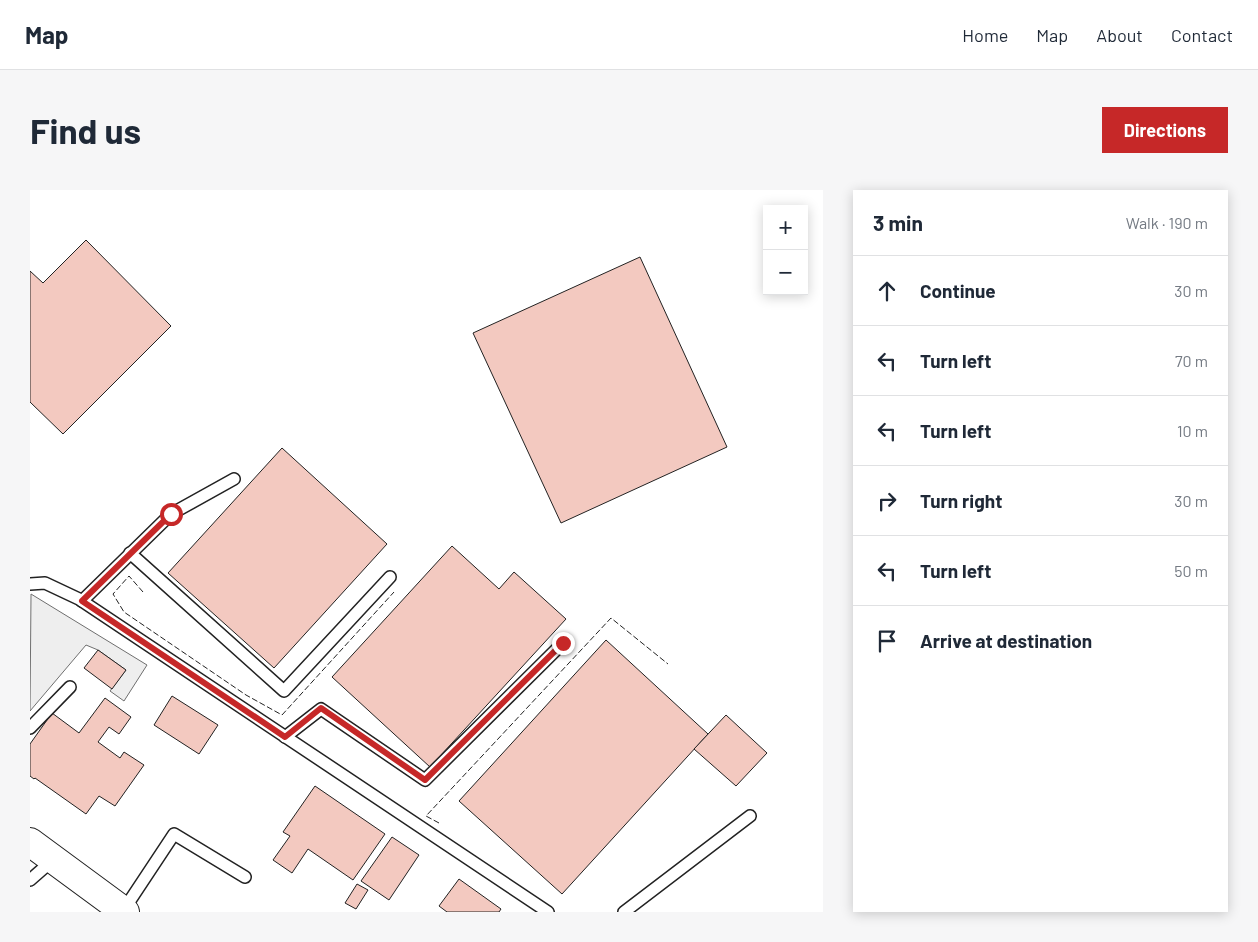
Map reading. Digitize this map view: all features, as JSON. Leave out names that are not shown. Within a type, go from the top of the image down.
[{"type":"street","points":[[30,842],[123,911]]},
{"type":"lane","points":[[82,601],[171,514],[234,479]]},
{"type":"lane","points":[[130,553],[284,691],[390,577]]},
{"type":"lane","points":[[30,584],[45,584],[82,601],[548,912]]},
{"type":"lane","points":[[285,737],[321,708],[425,780],[563,643]]},
{"type":"lane","points":[[30,728],[70,687]]},
{"type":"lane","points":[[624,912],[750,816]]},
{"type":"lane","points":[[123,911],[174,834],[245,877]]},
{"type":"lane","points":[[30,880],[54,859]]},
{"type":"shaded area","points":[[31,594],[147,665],[124,701],[110,691],[126,670],[98,650],[86,645],[30,711]]},
{"type":"building","points":[[86,240],[171,326],[63,434],[30,402],[30,271],[43,283]]},
{"type":"building","points":[[640,257],[727,447],[561,523],[473,333]]},
{"type":"building","points":[[282,448],[387,544],[274,668],[168,573]]},
{"type":"building","points":[[452,546],[499,589],[514,572],[566,619],[430,767],[332,677]]},
{"type":"building","points":[[606,640],[708,734],[562,894],[459,801]]},
{"type":"building","points":[[98,650],[126,670],[112,689],[84,668]]},
{"type":"building","points":[[172,696],[218,725],[199,754],[154,725]]},
{"type":"building","points":[[105,698],[131,717],[119,734],[109,727],[98,742],[120,758],[124,752],[144,765],[115,806],[99,796],[86,814],[30,776],[30,744],[52,713],[79,733]]},
{"type":"building","points":[[726,715],[767,753],[736,786],[694,749]]},
{"type":"building","points":[[315,786],[385,834],[353,880],[308,849],[292,873],[273,860],[290,836],[283,832]]},
{"type":"building","points":[[392,837],[419,855],[389,900],[361,881]]},
{"type":"building","points":[[459,879],[501,909],[499,912],[447,912],[439,906]]},
{"type":"building","points":[[357,884],[368,890],[356,909],[345,903]]},
{"type":"fence","points":[[143,592],[129,576],[113,594],[124,612],[246,695],[282,715],[394,592]]},
{"type":"fence","points":[[439,823],[426,816],[611,618],[668,664]]},
{"type":"route","points":[[171,514],[82,601],[285,737],[321,708],[425,780],[563,643]]}]
